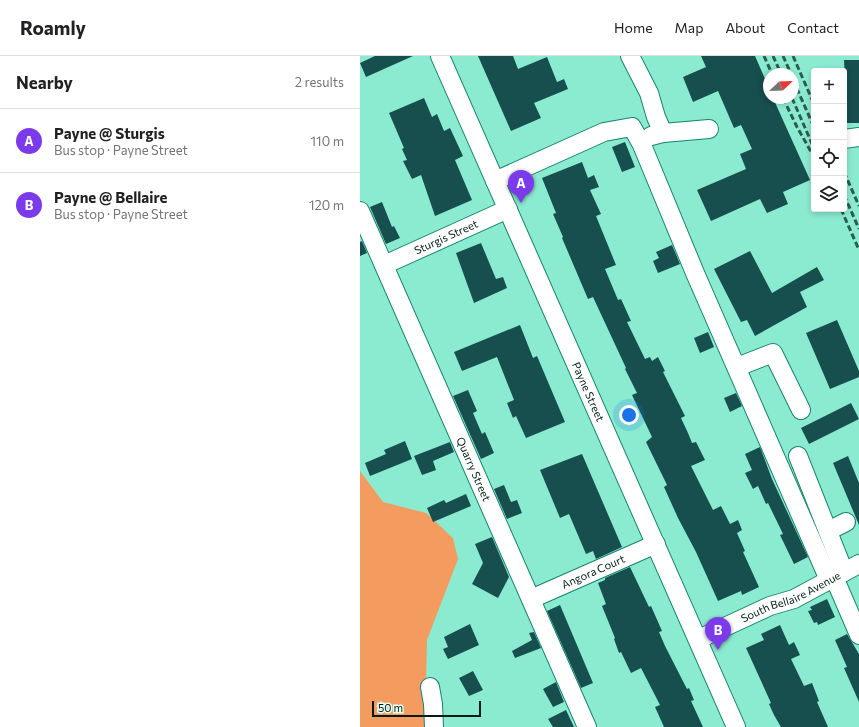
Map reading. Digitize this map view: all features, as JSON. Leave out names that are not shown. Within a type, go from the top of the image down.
[{"type":"street","name":"Payne Street","points":[[440,56],[699,639],[736,727]]},
{"type":"street","points":[[630,56],[649,93],[656,117],[663,133]]},
{"type":"street","points":[[495,180],[604,132],[621,127],[632,126],[642,145],[695,273],[737,367],[842,573]]},
{"type":"street","points":[[642,145],[652,135],[709,128]]},
{"type":"street","points":[[847,139],[859,138]]},
{"type":"street","name":"Sturgis Street","points":[[384,265],[508,209]]},
{"type":"street","name":"Quarry Street","points":[[360,211],[587,727]]},
{"type":"street","points":[[737,367],[773,353],[801,410]]},
{"type":"street","points":[[798,456],[828,532],[842,573],[859,636]]},
{"type":"street","points":[[828,532],[846,522]]},
{"type":"street","name":"Angora Court","points":[[531,599],[656,544]]},
{"type":"street","name":"South Bellaire Avenue","points":[[699,639],[770,606],[794,599],[842,573]]},
{"type":"street","points":[[430,687],[433,704],[434,727]]},
{"type":"shaded area","points":[[360,471],[383,502],[426,513],[453,538],[458,559],[427,640],[425,727],[360,727]]},
{"type":"building","points":[[375,56],[413,56],[366,77],[360,63]]},
{"type":"building","points":[[478,56],[513,56],[518,69],[547,57],[557,82],[564,79],[568,89],[534,103],[541,118],[511,131]]},
{"type":"building","points":[[701,56],[755,56],[763,74],[763,104],[776,104],[810,180],[783,192],[788,204],[767,213],[760,199],[711,221],[697,190],[746,169],[740,154],[752,149],[741,125],[734,128],[718,91],[693,102],[683,77],[706,67]]},
{"type":"building","points":[[844,60],[859,60],[859,123],[847,123],[847,68],[844,68]]},
{"type":"building","points":[[424,98],[432,117],[437,114],[444,131],[450,128],[463,156],[455,160],[472,200],[435,216],[421,175],[412,179],[403,161],[407,160],[402,149],[404,148],[389,113]]},
{"type":"building","points":[[625,142],[635,167],[622,172],[612,147]]},
{"type":"building","points":[[582,162],[588,178],[594,175],[599,187],[590,190],[601,214],[596,216],[616,265],[605,269],[618,300],[621,299],[631,321],[627,322],[645,359],[650,357],[652,361],[658,357],[665,371],[663,372],[685,416],[681,418],[692,443],[696,442],[705,460],[691,466],[713,510],[721,506],[730,524],[738,520],[742,530],[737,533],[745,551],[743,552],[759,587],[742,595],[741,591],[718,601],[696,552],[678,518],[664,487],[667,485],[646,442],[652,437],[632,395],[637,393],[593,297],[588,299],[553,214],[556,213],[542,178]]},
{"type":"building","points":[[382,202],[392,227],[394,226],[400,238],[386,244],[370,207]]},
{"type":"building","points":[[362,241],[367,253],[360,256],[360,242]]},
{"type":"building","points":[[481,243],[496,279],[503,277],[507,288],[474,303],[456,253]]},
{"type":"building","points":[[672,245],[680,264],[658,273],[653,261],[659,258],[656,252]]},
{"type":"building","points":[[750,251],[772,293],[817,267],[824,280],[800,292],[807,307],[755,336],[747,320],[741,322],[714,269]]},
{"type":"building","points":[[837,320],[859,371],[859,377],[830,389],[806,333]]},
{"type":"building","points":[[520,325],[533,358],[537,356],[565,422],[526,438],[516,416],[513,418],[507,403],[514,400],[497,357],[462,371],[454,352]]},
{"type":"building","points":[[708,332],[714,347],[700,353],[694,338]]},
{"type":"building","points":[[468,390],[477,411],[473,413],[482,434],[485,432],[494,453],[481,459],[453,396]]},
{"type":"building","points":[[736,393],[742,406],[730,412],[724,398]]},
{"type":"building","points":[[851,403],[859,419],[809,444],[801,428]]},
{"type":"building","points":[[405,441],[412,459],[370,476],[365,463],[386,454],[384,450]]},
{"type":"building","points":[[450,442],[454,452],[433,461],[436,470],[422,475],[414,456]]},
{"type":"building","points":[[760,447],[772,479],[808,557],[794,564],[780,535],[783,534],[768,503],[766,504],[758,486],[753,489],[745,473],[752,470],[745,454]]},
{"type":"building","points":[[582,454],[622,547],[596,559],[593,551],[586,554],[569,514],[560,518],[540,470]]},
{"type":"building","points":[[848,456],[859,483],[859,525],[833,463]]},
{"type":"building","points":[[504,485],[511,502],[517,500],[522,513],[507,519],[494,489]]},
{"type":"building","points":[[466,494],[471,506],[433,522],[427,508],[444,500],[446,503]]},
{"type":"building","points":[[492,537],[509,577],[498,598],[472,584],[483,563],[475,544]]},
{"type":"building","points":[[630,567],[649,607],[651,606],[662,631],[659,632],[665,646],[687,689],[689,688],[694,700],[691,701],[703,727],[664,727],[655,707],[660,705],[641,668],[631,673],[621,652],[619,653],[614,639],[615,638],[602,606],[606,604],[598,583],[605,580],[605,578]]},
{"type":"building","points":[[827,599],[835,617],[818,625],[817,622],[814,623],[808,611],[812,610],[810,607]]},
{"type":"building","points":[[560,605],[593,683],[581,688],[547,611]]},
{"type":"building","points":[[470,624],[479,645],[448,659],[443,649],[448,647],[444,637]]},
{"type":"building","points":[[780,625],[789,645],[794,642],[800,655],[791,659],[804,686],[812,683],[819,701],[817,702],[828,727],[781,727],[774,715],[769,704],[771,703],[746,648],[764,640],[761,634]]},
{"type":"building","points":[[534,632],[541,648],[515,658],[512,651],[532,640],[529,633]]},
{"type":"building","points":[[847,634],[859,654],[859,702],[844,668],[847,667],[835,640]]},
{"type":"building","points":[[473,671],[483,690],[469,696],[459,678]]},
{"type":"building","points":[[556,682],[564,702],[553,707],[543,689]]},
{"type":"building","points":[[566,710],[574,727],[553,727],[548,719]]},
{"type":"railway","points":[[764,56],[769,68]]},
{"type":"railway","points":[[773,56],[778,68]]},
{"type":"railway","points":[[783,56],[788,68]]},
{"type":"railway","points":[[793,56],[811,97]]},
{"type":"railway","points":[[799,93],[811,120]]},
{"type":"railway","points":[[786,104],[811,152]]},
{"type":"railway","points":[[795,104],[811,141]]},
{"type":"railway","points":[[846,176],[859,206]]},
{"type":"railway","points":[[847,202],[859,229]]},
{"type":"railway","points":[[842,212],[859,250]]},
{"type":"place","name":"Payne @ Sturgis","points":[[521,203]]},
{"type":"place","name":"Payne @ Bellaire","points":[[718,650]]}]
